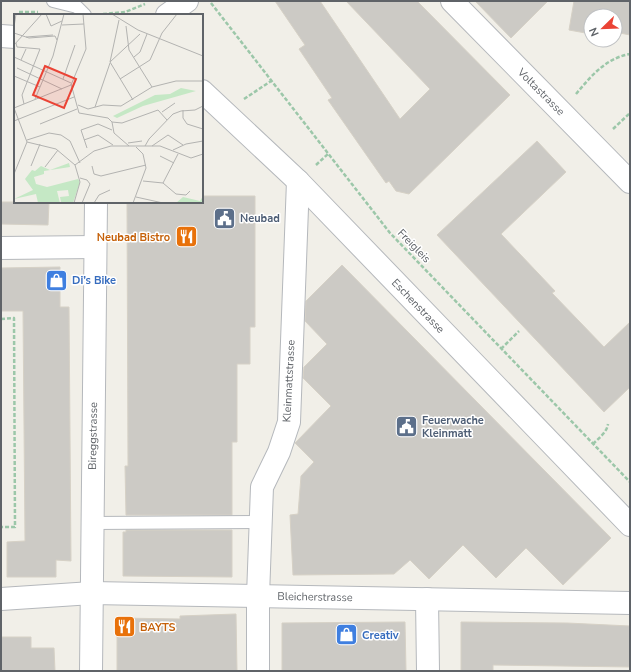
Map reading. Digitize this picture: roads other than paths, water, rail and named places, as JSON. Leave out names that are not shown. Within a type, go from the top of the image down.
[{"type":"street","points":[[168,14],[187,1]]},
{"type":"street","name":"Voltastrasse","points":[[452,1],[630,182]]},
{"type":"street","points":[[1,36],[14,37]]},
{"type":"street","name":"Eschenstrasse","points":[[203,92],[298,181],[630,525]]},
{"type":"street","name":"Kleinmattstrasse","points":[[258,671],[258,596],[262,488],[279,452],[289,422],[298,181]]},
{"type":"street","name":"Bireggstrasse","points":[[91,671],[96,203]]},
{"type":"street","points":[[1,248],[95,247]]},
{"type":"street","name":"Bleicherstrasse","points":[[1,599],[92,593],[630,603]]},
{"type":"street","points":[[427,599],[428,671]]},
{"type":"lane","points":[[53,1],[77,7],[84,14]]},
{"type":"lane","points":[[92,523],[260,522]]},
{"type":"place","name":"Neubad","points":[[224,218]]},
{"type":"place","name":"Neubad Bistro","points":[[186,237]]},
{"type":"place","name":"Di’s Bike","points":[[56,280]]},
{"type":"place","name":"Feuerwache Kleinmatt","points":[[406,426]]},
{"type":"place","name":"BAYTS","points":[[124,627]]},
{"type":"place","name":"Creativ","points":[[346,635]]}]
